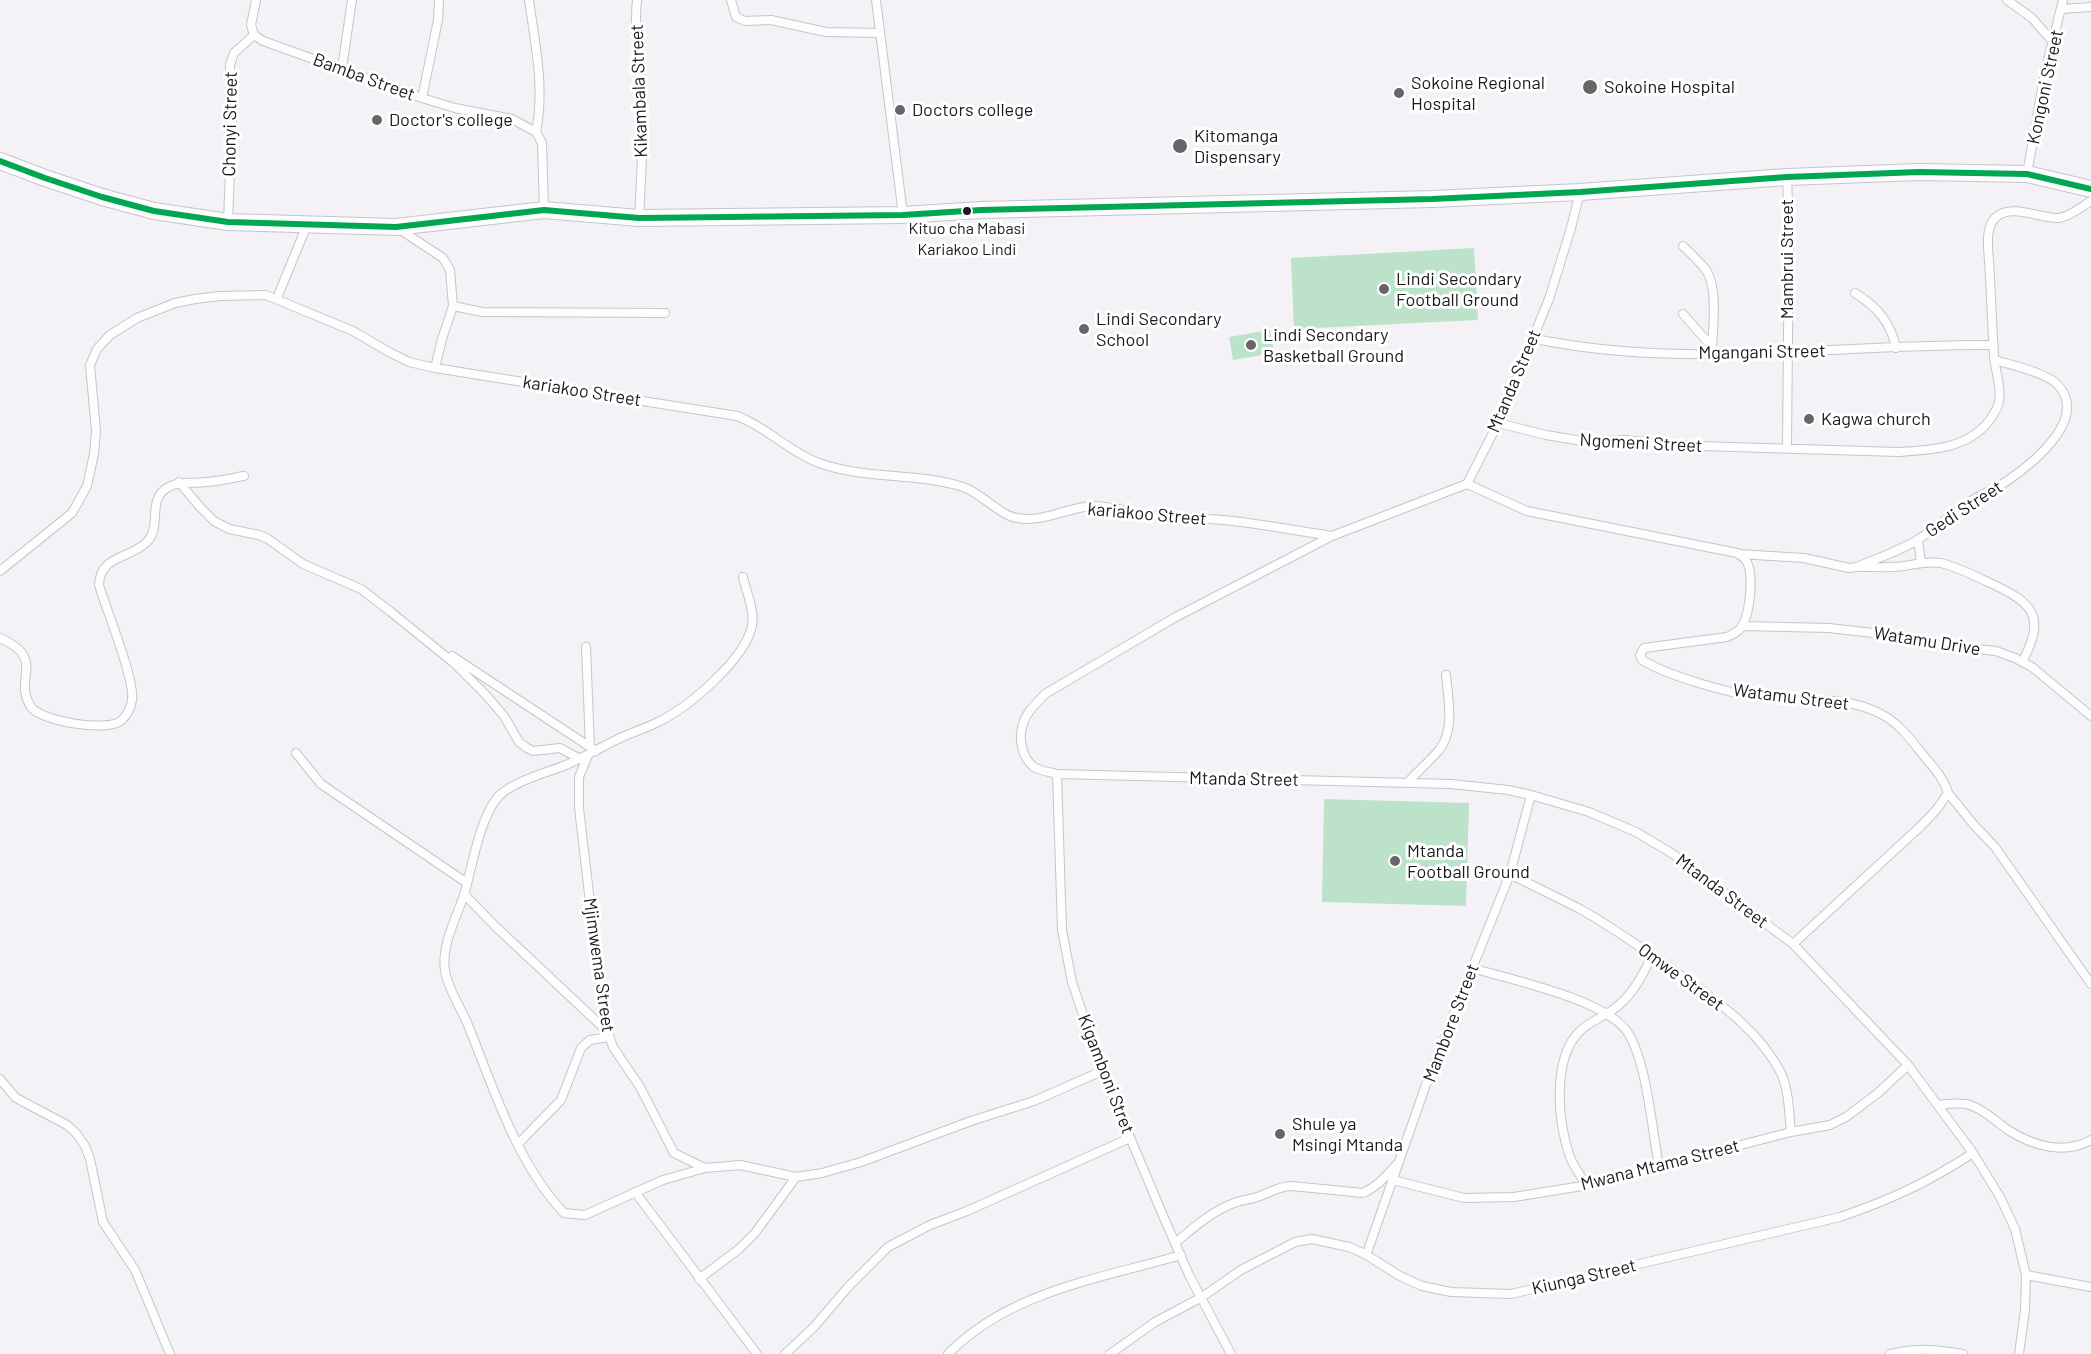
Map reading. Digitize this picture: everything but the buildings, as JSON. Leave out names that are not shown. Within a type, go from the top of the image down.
[{"type":"highway","points":[[0,161],[102,197],[154,211],[228,222],[396,227],[544,210],[639,218],[903,214],[1432,199],[1580,192],[1787,177],[1919,172],[2026,174],[2091,189]]},
{"type":"street","points":[[254,34],[251,25],[256,0]]},
{"type":"street","points":[[342,68],[352,0]]},
{"type":"street","points":[[422,98],[440,0]]},
{"type":"street","points":[[529,0],[541,86],[540,112],[536,132],[542,143],[544,210]]},
{"type":"street","name":"Kikambala Street","points":[[637,0],[635,30],[642,109],[642,176],[639,218]]},
{"type":"street","points":[[731,0],[736,17],[744,21],[771,20],[826,32],[879,33]]},
{"type":"street","points":[[876,0],[903,214]]},
{"type":"street","points":[[2007,0],[2032,18],[2052,41]]},
{"type":"street","points":[[2062,4],[2091,7]]},
{"type":"street","name":"Kongoni Street","points":[[2026,174],[2045,72],[2062,4]]},
{"type":"street","name":"Bamba Street","points":[[254,34],[263,41],[422,98],[455,108],[512,119],[536,132]]},
{"type":"street","name":"Chonyi Street","points":[[228,222],[232,117],[230,65],[234,53],[254,34]]},
{"type":"street","name":"Mambrui Street","points":[[1787,177],[1789,226],[1787,448]]},
{"type":"street","name":"Mtanda Street","points":[[1580,192],[1549,300],[1531,338],[1498,423],[1467,484],[1332,536],[1174,618],[1045,694],[1030,710],[1023,723],[1022,748],[1033,766],[1041,771],[1057,774],[1407,783],[1508,790],[1589,812],[1636,832],[1672,854],[1793,944],[1908,1065],[1938,1105],[1973,1153],[2010,1216],[2026,1275],[2025,1310],[2019,1354]]},
{"type":"street","name":"Ngomeni Street","points":[[1498,423],[1582,441],[1624,440],[1699,446],[1898,452],[1955,445],[1983,429],[1998,407],[2000,394],[1995,360],[1988,251],[1989,231],[1993,221],[2000,215],[2012,213],[2062,217],[2091,201]]},
{"type":"street","points":[[277,298],[307,225]]},
{"type":"street","points":[[396,227],[443,258],[450,270],[453,306],[435,368]]},
{"type":"street","points":[[1683,246],[1706,270],[1711,279],[1714,307],[1712,351]]},
{"type":"street","points":[[1855,293],[1878,309],[1892,333],[1896,348]]},
{"type":"street","name":"kariakoo Street","points":[[0,571],[72,513],[87,486],[96,431],[90,365],[97,349],[110,335],[137,318],[175,303],[220,296],[266,295],[277,298],[326,321],[354,331],[409,362],[737,416],[758,425],[780,442],[819,463],[863,474],[932,480],[956,485],[979,495],[1005,514],[1016,518],[1028,519],[1094,506],[1130,513],[1232,521],[1332,536]]},
{"type":"street","points":[[453,306],[482,312],[664,313]]},
{"type":"street","points":[[1683,314],[1712,351]]},
{"type":"street","name":"Mgangani Street","points":[[1531,338],[1597,348],[1787,353],[1994,345]]},
{"type":"street","name":"Gedi Street","points":[[1857,567],[1918,540],[1971,502],[2005,483],[2046,449],[2063,423],[2067,408],[2066,398],[2054,382],[1995,360]]},
{"type":"street","points":[[0,638],[15,645],[23,653],[27,664],[25,687],[27,700],[32,709],[40,715],[86,725],[107,726],[120,722],[128,712],[132,699],[130,681],[99,585],[99,574],[105,566],[147,543],[155,527],[157,498],[162,491],[179,482],[210,482],[244,476]]},
{"type":"street","points":[[179,482],[200,507],[214,520],[229,529],[259,535],[303,564],[361,589],[454,663],[504,716],[519,742],[533,751],[560,748],[588,753]]},
{"type":"street","points":[[1467,484],[1527,511],[1737,554],[1804,558],[1849,568],[1904,566],[1921,562],[1940,563],[1957,568],[2007,591],[2024,601],[2032,611],[2035,626],[2029,649],[2022,662]]},
{"type":"street","points":[[1918,540],[1921,562]]},
{"type":"street","points":[[1737,554],[1746,560],[1749,569],[1748,612],[1742,626]]},
{"type":"street","points":[[705,1168],[682,1173],[585,1215],[564,1213],[540,1185],[518,1144],[445,971],[447,946],[481,831],[497,798],[509,788],[660,721],[679,710],[720,674],[733,662],[748,642],[753,623],[742,577]]},
{"type":"street","name":"Watamu Drive","points":[[1742,626],[1799,626],[1873,633],[1910,642],[1996,651],[2022,662],[2053,682],[2091,716]]},
{"type":"street","name":"Watamu Street","points":[[1742,626],[1736,633],[1727,637],[1644,648],[1640,655],[1641,660],[1707,685],[1750,695],[1843,702],[1882,714],[1891,720],[1917,748],[1941,778],[1948,793]]},
{"type":"street","points":[[416,632],[588,753]]},
{"type":"street","name":"Mjimwema Street","points":[[586,647],[588,753],[579,777],[579,808],[600,988],[608,1035],[640,1087],[674,1154],[705,1168],[740,1165],[796,1177],[822,1173],[861,1162],[971,1121],[1034,1101],[1102,1071]]},
{"type":"street","points":[[1407,783],[1440,748],[1447,735],[1449,722],[1446,675]]},
{"type":"street","points":[[296,753],[314,779],[467,883]]},
{"type":"street","name":"Kigamboni Stret","points":[[1057,774],[1062,930],[1072,982],[1102,1071],[1174,1243],[1231,1354]]},
{"type":"street","points":[[1793,944],[1922,825],[1948,793],[1995,848],[2091,984]]},
{"type":"street","name":"Mambore Street","points":[[1368,1250],[1429,1076],[1510,874],[1531,795]]},
{"type":"street","name":"Omwe Street","points":[[1510,874],[1581,910],[1704,992],[1736,1018],[1752,1034],[1782,1075],[1788,1101],[1791,1132]]},
{"type":"street","points":[[464,894],[608,1035]]},
{"type":"street","points":[[1586,1185],[1571,1160],[1564,1139],[1559,1094],[1563,1064],[1570,1044],[1581,1030],[1619,1005],[1636,988],[1652,956]]},
{"type":"street","points":[[1472,968],[1566,996],[1607,1013],[1626,1030],[1640,1060],[1659,1167]]},
{"type":"street","points":[[518,1144],[561,1100],[581,1048],[590,1040],[608,1035]]},
{"type":"street","name":"Mwana Mtama Street","points":[[1393,1180],[1452,1196],[1485,1198],[1514,1197],[1586,1185],[1791,1132],[1830,1125],[1846,1117],[1878,1093],[1908,1065]]},
{"type":"street","points":[[0,1079],[16,1098],[68,1125],[85,1146],[90,1159],[103,1222],[135,1270],[170,1354]]},
{"type":"street","points":[[1938,1105],[1968,1105],[1983,1111],[2029,1142],[2046,1147],[2070,1148],[2091,1140]]},
{"type":"street","points":[[785,1354],[814,1328],[848,1287],[888,1247],[930,1225],[1130,1138]]},
{"type":"street","name":"Kiunga Street","points":[[1110,1354],[1155,1322],[1202,1297],[1230,1277],[1295,1242],[1312,1239],[1349,1247],[1422,1286],[1451,1292],[1511,1294],[1840,1217],[1884,1202],[1910,1190],[1938,1176],[1973,1153]]},
{"type":"street","points":[[1174,1243],[1232,1203],[1257,1197],[1283,1186],[1363,1193],[1371,1190],[1383,1180],[1399,1161]]},
{"type":"street","points":[[699,1279],[739,1249],[755,1233],[796,1177]]},
{"type":"street","points":[[635,1192],[758,1354]]},
{"type":"street","points":[[948,1354],[980,1327],[1025,1301],[1053,1290],[1181,1256]]},
{"type":"street","points":[[2026,1275],[2091,1287]]},
{"type":"street","points":[[1890,1354],[1909,1350],[1935,1349],[1963,1354]]},
{"type":"green space","name":"Lindi Secondary Football Ground","points":[[1474,248],[1478,320],[1294,329],[1291,258]]},
{"type":"green space","name":"Lindi Secondary Basketball Ground","points":[[1270,330],[1274,353],[1233,360],[1229,337]]},
{"type":"green space","name":"Mtanda Football Ground","points":[[1324,799],[1469,803],[1466,906],[1322,902]]},
{"type":"transit line","points":[[0,161],[102,197],[154,211],[228,222],[396,227],[544,210],[639,218],[903,215],[981,210],[1432,199],[1580,192],[1787,177],[1919,172],[2027,174],[2091,189]]},
{"type":"place","name":"Sokoine Hospital","points":[[1590,87]]},
{"type":"place","name":"Sokoine Regional Hospital","points":[[1399,93]]},
{"type":"place","name":"Doctors college","points":[[900,110]]},
{"type":"place","name":"Doctor's college","points":[[377,120]]},
{"type":"place","name":"Kitomanga Dispensary","points":[[1180,146]]},
{"type":"place","name":"Kituo cha Mabasi Kariakoo Lindi","points":[[967,211]]},
{"type":"place","name":"Lindi Secondary Football Ground","points":[[1384,289]]},
{"type":"place","name":"Lindi Secondary School","points":[[1084,329]]},
{"type":"place","name":"Lindi Secondary Basketball Ground","points":[[1251,345]]},
{"type":"place","name":"Kagwa church","points":[[1809,419]]},
{"type":"place","name":"Mtanda Football Ground","points":[[1395,861]]},
{"type":"place","name":"Shule ya Msingi Mtanda","points":[[1280,1134]]}]
